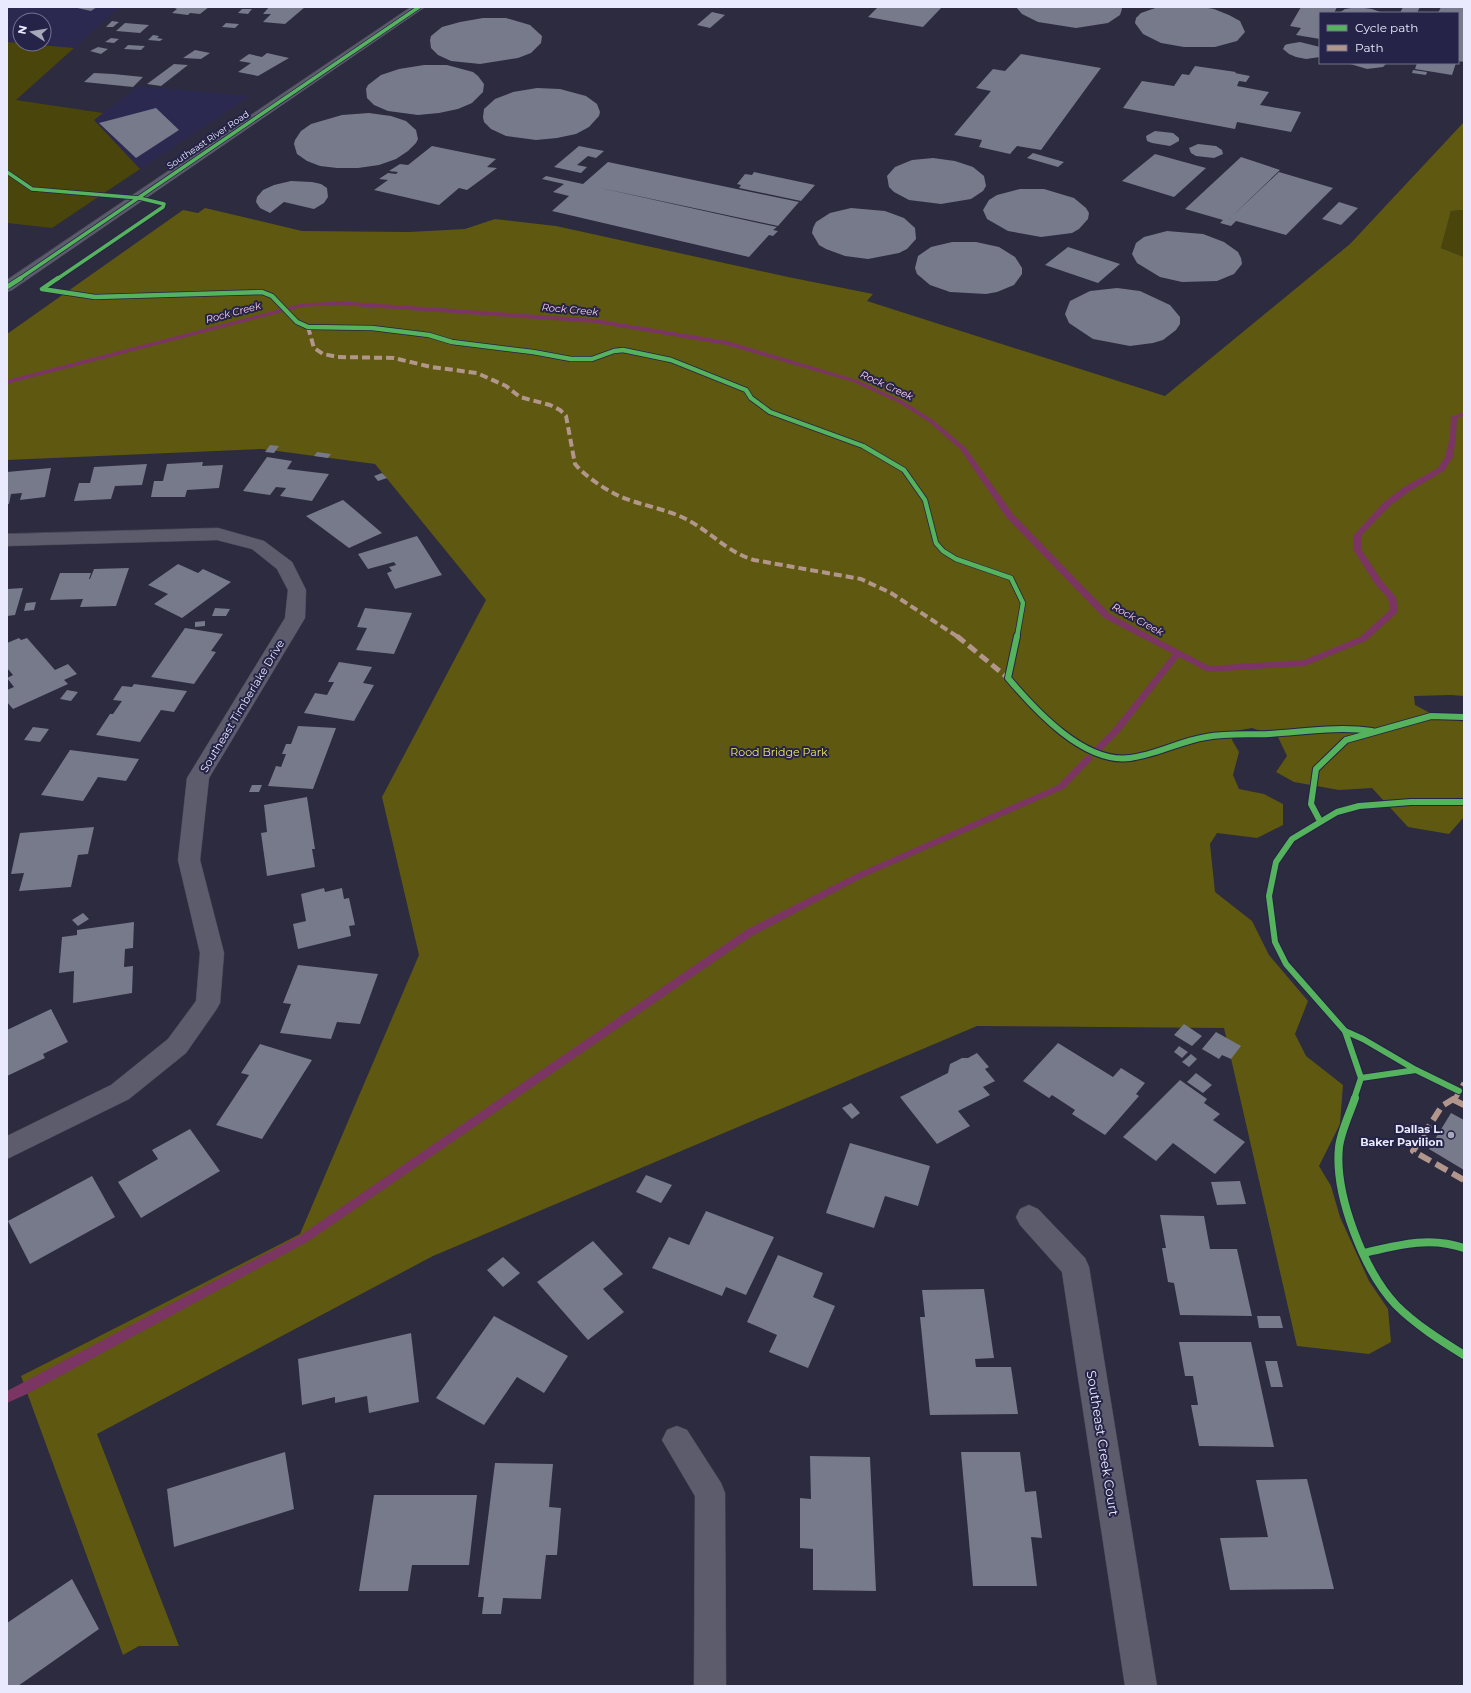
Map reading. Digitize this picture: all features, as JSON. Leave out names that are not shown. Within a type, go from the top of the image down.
[{"type":"street","name":"Southeast River Road","points":[[7,287],[419,7]]},
{"type":"street","name":"Southeast Timberlake Drive","points":[[7,540],[218,534],[258,545],[285,566],[297,590],[295,618],[198,778],[189,860],[212,953],[208,1003],[177,1046],[120,1092],[7,1148]]},
{"type":"street","name":"Southeast Creek Court","points":[[1029,1217],[1075,1268],[1141,1686]]},
{"type":"street","points":[[677,1440],[710,1493],[710,1686]]},
{"type":"shaded area","points":[[7,7],[120,7],[74,48],[52,46],[52,12],[12,12],[12,42],[7,42]]},
{"type":"shaded area","points":[[7,42],[12,42],[12,52],[52,52],[52,46],[74,48],[16,100],[103,113],[94,120],[140,169],[52,228],[7,223]]},
{"type":"shaded area","points":[[139,86],[250,96],[140,169],[94,120]]},
{"type":"shaded area","points":[[1464,210],[1464,257],[1441,248],[1451,211]]},
{"type":"green space","name":"Rood Bridge Park","points":[[1464,122],[1464,210],[1451,211],[1441,248],[1464,257],[1464,696],[1414,696],[1415,705],[1430,713],[1464,722],[1464,817],[1449,834],[1408,827],[1372,788],[1339,790],[1294,782],[1276,772],[1287,756],[1278,737],[1252,728],[1235,731],[1232,740],[1239,752],[1233,775],[1239,789],[1264,794],[1283,804],[1283,825],[1257,838],[1217,833],[1210,844],[1215,892],[1252,921],[1269,955],[1308,1001],[1295,1034],[1306,1056],[1343,1085],[1340,1124],[1319,1166],[1331,1186],[1340,1217],[1369,1281],[1388,1309],[1391,1342],[1369,1354],[1297,1346],[1224,1028],[977,1026],[433,1256],[97,1434],[179,1646],[139,1646],[123,1655],[21,1376],[300,1234],[419,955],[382,797],[486,600],[375,464],[262,449],[7,460],[7,334],[183,210],[198,213],[205,208],[302,231],[409,232],[465,229],[495,219],[556,226],[788,277],[873,294],[867,301],[1165,396],[1350,244]]},
{"type":"building","points":[[73,7],[97,7],[91,11]]},
{"type":"building","points":[[172,7],[209,7],[200,14],[190,13],[188,15],[172,13],[177,9]]},
{"type":"building","points":[[269,7],[305,7],[285,24],[263,22],[271,14],[263,14]]},
{"type":"building","points":[[878,7],[942,7],[923,27],[868,17]]},
{"type":"building","points":[[1016,7],[1121,7],[1122,9],[1120,15],[1108,23],[1076,28],[1038,22],[1022,14]]},
{"type":"building","points":[[1158,7],[1202,7],[1214,9],[1240,21],[1245,32],[1237,41],[1215,47],[1184,47],[1161,43],[1143,34],[1135,23],[1136,18],[1141,13]]},
{"type":"building","points":[[1301,7],[1337,7],[1334,12],[1319,12],[1319,39],[1296,35],[1301,28],[1290,26]]},
{"type":"building","points":[[1357,7],[1380,12],[1340,12],[1345,9]]},
{"type":"building","points":[[1403,7],[1420,7],[1418,12],[1400,12]]},
{"type":"building","points":[[1441,7],[1464,7],[1464,62],[1459,61],[1459,12],[1438,12]]},
{"type":"building","points":[[242,9],[252,9],[248,14],[238,13]]},
{"type":"building","points":[[712,12],[725,15],[710,28],[697,25]]},
{"type":"building","points":[[483,18],[506,18],[530,25],[542,36],[541,43],[531,53],[518,58],[480,64],[451,61],[438,55],[431,48],[431,36],[442,27]]},
{"type":"building","points":[[112,21],[119,22],[113,27],[106,27]]},
{"type":"building","points":[[125,23],[149,25],[140,33],[116,31]]},
{"type":"building","points":[[226,23],[239,24],[235,28],[222,27]]},
{"type":"building","points":[[153,35],[159,36],[157,38],[163,39],[160,41],[148,40]]},
{"type":"building","points":[[111,38],[119,39],[114,43],[105,42]]},
{"type":"building","points":[[1300,42],[1319,47],[1319,57],[1306,59],[1296,57],[1283,49],[1285,45]]},
{"type":"building","points":[[128,45],[145,46],[141,50],[124,49]]},
{"type":"building","points":[[98,47],[108,49],[101,54],[90,51]]},
{"type":"building","points":[[195,50],[210,53],[201,59],[183,58]]},
{"type":"building","points":[[267,53],[289,58],[258,76],[238,72],[251,63],[239,61],[249,54],[262,57]]},
{"type":"building","points":[[1021,54],[1101,68],[1041,150],[1017,146],[1010,154],[979,147],[982,140],[954,135],[991,91],[976,88],[993,69],[1005,71]]},
{"type":"building","points":[[174,64],[188,65],[161,86],[147,84]]},
{"type":"building","points":[[1350,64],[1386,64],[1383,67],[1367,69]]},
{"type":"building","points":[[1417,64],[1456,64],[1452,75],[1415,69]]},
{"type":"building","points":[[424,65],[447,65],[473,72],[484,84],[483,92],[472,103],[458,109],[418,115],[388,111],[374,105],[367,98],[366,89],[368,85],[381,75],[399,69]]},
{"type":"building","points":[[1195,66],[1236,72],[1235,73],[1250,76],[1246,82],[1239,81],[1237,86],[1269,92],[1260,105],[1301,112],[1291,132],[1237,122],[1235,129],[1123,108],[1142,81],[1174,86],[1182,74],[1189,75]]},
{"type":"building","points":[[1413,70],[1427,72],[1426,75],[1412,73]]},
{"type":"building","points":[[94,73],[143,77],[133,87],[84,82]]},
{"type":"building","points":[[537,88],[560,89],[586,96],[597,104],[600,112],[599,116],[589,127],[576,134],[536,140],[506,136],[491,129],[484,122],[484,109],[495,99],[513,92]]},
{"type":"building","points":[[156,108],[179,130],[136,158],[99,123]]},
{"type":"building","points":[[369,113],[391,116],[406,121],[416,130],[418,139],[416,143],[408,151],[396,159],[379,165],[358,168],[320,166],[307,161],[297,154],[294,144],[295,140],[301,131],[311,124],[342,115]]},
{"type":"building","points":[[1155,131],[1173,133],[1179,138],[1179,141],[1170,146],[1147,141],[1146,136]]},
{"type":"building","points":[[1198,144],[1216,146],[1222,150],[1223,154],[1214,158],[1196,156],[1191,153],[1189,148]]},
{"type":"building","points":[[432,146],[496,159],[487,167],[497,168],[467,190],[459,188],[439,205],[374,190],[388,180],[379,179],[388,173],[396,174],[398,172],[389,171],[400,164],[408,165]]},
{"type":"building","points":[[579,146],[604,151],[596,158],[588,156],[577,165],[587,167],[581,173],[554,167]]},
{"type":"building","points":[[1033,153],[1064,162],[1058,167],[1027,158]]},
{"type":"building","points":[[1155,154],[1206,168],[1174,197],[1122,181]]},
{"type":"building","points":[[1241,157],[1280,170],[1229,219],[1279,172],[1333,188],[1286,235],[1236,221],[1231,226],[1220,223],[1223,220],[1185,209]]},
{"type":"building","points":[[933,158],[955,161],[973,167],[984,176],[986,186],[983,191],[971,199],[941,204],[909,200],[894,192],[889,187],[887,176],[895,167],[912,160]]},
{"type":"building","points":[[608,162],[799,202],[778,226],[596,187],[777,227],[773,230],[778,231],[773,236],[769,235],[749,257],[552,211],[569,196],[553,192],[564,184],[542,179],[546,176],[583,184]]},
{"type":"building","points":[[754,172],[815,185],[801,201],[739,188],[741,185],[737,184],[745,174],[752,175]]},
{"type":"building","points":[[291,181],[321,184],[327,188],[328,197],[324,203],[314,209],[284,202],[270,213],[260,208],[256,202],[257,197],[263,190],[274,185]]},
{"type":"building","points":[[1020,189],[1044,189],[1074,198],[1086,208],[1089,213],[1088,219],[1079,229],[1072,233],[1041,237],[1008,231],[987,219],[983,210],[989,200],[997,195]]},
{"type":"building","points":[[1339,202],[1358,208],[1341,225],[1322,219]]},
{"type":"building","points":[[851,208],[885,211],[904,218],[915,228],[916,239],[907,249],[899,253],[868,259],[845,256],[819,245],[812,233],[816,222],[830,213]]},
{"type":"building","points":[[1167,231],[1203,234],[1224,242],[1238,252],[1242,264],[1234,274],[1217,281],[1182,282],[1160,277],[1137,263],[1132,254],[1136,243],[1144,237]]},
{"type":"building","points":[[952,242],[976,242],[999,247],[1015,257],[1022,268],[1022,274],[1014,285],[997,292],[986,294],[950,292],[930,285],[917,274],[915,268],[918,256],[931,247]]},
{"type":"building","points":[[1068,247],[1120,264],[1098,283],[1045,265]]},
{"type":"building","points":[[1117,288],[1140,291],[1170,305],[1180,317],[1180,324],[1176,330],[1163,340],[1130,346],[1093,339],[1069,323],[1065,314],[1070,301],[1090,291]]},
{"type":"building","points":[[270,445],[279,446],[274,453],[265,452]]},
{"type":"building","points":[[317,452],[331,454],[328,458],[314,456]]},
{"type":"building","points":[[267,457],[292,461],[287,469],[329,474],[312,501],[280,496],[286,488],[276,487],[270,495],[243,491]]},
{"type":"building","points":[[203,462],[202,466],[223,465],[219,488],[187,490],[185,497],[151,497],[154,481],[163,481],[167,464]]},
{"type":"building","points":[[147,464],[142,485],[115,486],[111,499],[74,501],[79,483],[90,483],[94,467]]},
{"type":"building","points":[[51,468],[45,497],[20,500],[22,493],[11,494],[9,504],[7,504],[7,472]]},
{"type":"building","points":[[382,473],[387,478],[378,481],[374,476]]},
{"type":"building","points":[[343,500],[382,533],[349,548],[306,516]]},
{"type":"building","points":[[417,536],[442,575],[395,589],[387,573],[392,571],[389,567],[396,565],[394,562],[368,569],[358,554]]},
{"type":"building","points":[[178,564],[198,573],[203,569],[231,582],[182,618],[154,604],[168,594],[148,585]]},
{"type":"building","points":[[129,568],[116,606],[80,607],[83,599],[50,600],[60,573],[91,573],[90,579],[94,569]]},
{"type":"building","points":[[23,588],[15,615],[7,616],[7,589]]},
{"type":"building","points":[[36,602],[34,610],[24,611],[26,603]]},
{"type":"building","points":[[215,608],[230,609],[226,616],[212,616]]},
{"type":"building","points":[[365,608],[412,613],[394,654],[356,650],[367,628],[357,627]]},
{"type":"building","points":[[205,621],[205,626],[195,627],[195,622]]},
{"type":"building","points":[[185,628],[223,634],[211,651],[216,652],[194,684],[151,677]]},
{"type":"building","points":[[19,638],[21,640],[27,638],[55,670],[68,664],[77,674],[64,680],[68,684],[13,709],[7,702],[7,690],[14,687],[7,678],[13,675],[7,668],[7,643]]},
{"type":"building","points":[[339,662],[372,667],[363,683],[374,685],[354,721],[304,713],[315,693],[327,695],[334,682],[328,682]]},
{"type":"building","points":[[134,684],[187,691],[174,712],[161,710],[140,742],[96,735],[110,714],[113,714],[122,701],[113,700],[122,686],[132,687]]},
{"type":"building","points":[[67,690],[78,692],[71,701],[60,699]]},
{"type":"building","points":[[298,726],[336,728],[313,789],[268,786],[276,766],[281,767],[286,754],[282,754],[286,744],[291,744]]},
{"type":"building","points":[[33,727],[49,729],[40,742],[24,740]]},
{"type":"building","points":[[70,750],[139,759],[126,781],[98,777],[83,801],[41,795]]},
{"type":"building","points":[[252,785],[262,785],[259,792],[249,792]]},
{"type":"building","points":[[307,797],[315,849],[312,849],[315,867],[267,876],[261,833],[267,832],[264,805]]},
{"type":"building","points":[[94,827],[88,854],[78,855],[71,887],[19,891],[24,873],[11,874],[20,833]]},
{"type":"building","points":[[324,888],[325,892],[342,888],[344,899],[349,898],[355,925],[349,926],[351,936],[298,949],[293,924],[306,921],[301,894]]},
{"type":"building","points":[[83,913],[89,919],[78,926],[72,920]]},
{"type":"building","points":[[134,922],[133,948],[125,949],[124,967],[133,966],[132,993],[73,1003],[74,971],[59,973],[62,937],[77,935],[77,930]]},
{"type":"building","points":[[298,965],[378,974],[360,1024],[337,1022],[331,1039],[280,1033],[291,1004],[283,1003]]},
{"type":"building","points":[[51,1009],[68,1042],[43,1054],[45,1058],[7,1076],[7,1030]]},
{"type":"building","points":[[1184,1024],[1202,1036],[1192,1046],[1174,1035]]},
{"type":"building","points":[[1216,1032],[1241,1046],[1231,1059],[1222,1055],[1219,1059],[1202,1049]]},
{"type":"building","points":[[1058,1043],[1113,1077],[1121,1068],[1145,1083],[1136,1094],[1139,1096],[1105,1135],[1072,1114],[1075,1110],[1052,1095],[1049,1098],[1023,1081]]},
{"type":"building","points":[[260,1044],[312,1060],[262,1139],[216,1125],[249,1075],[241,1073]]},
{"type":"building","points":[[1179,1046],[1188,1052],[1182,1058],[1174,1052]]},
{"type":"building","points":[[977,1053],[989,1067],[985,1069],[995,1081],[983,1087],[990,1095],[958,1111],[970,1126],[937,1144],[900,1097],[948,1073],[950,1064],[962,1058],[968,1058]]},
{"type":"building","points":[[1191,1054],[1197,1059],[1189,1067],[1182,1062]]},
{"type":"building","points":[[1196,1073],[1212,1085],[1203,1093],[1187,1082]]},
{"type":"building","points":[[1180,1080],[1207,1099],[1204,1103],[1220,1114],[1213,1120],[1245,1142],[1215,1174],[1173,1143],[1156,1161],[1123,1137]]},
{"type":"building","points":[[851,1103],[860,1113],[852,1119],[842,1108]]},
{"type":"building","name":"Dallas L. Baker Pavilion","points":[[1451,1113],[1464,1120],[1464,1170],[1429,1149]]},
{"type":"building","points":[[190,1129],[220,1171],[141,1218],[118,1182],[158,1159],[152,1150]]},
{"type":"building","points":[[850,1143],[930,1166],[918,1206],[885,1196],[874,1228],[826,1213]]},
{"type":"building","points":[[646,1175],[672,1185],[661,1203],[636,1192]]},
{"type":"building","points":[[92,1176],[115,1217],[30,1264],[8,1221]]},
{"type":"building","points":[[1240,1181],[1246,1204],[1217,1205],[1211,1182]]},
{"type":"building","points":[[706,1211],[774,1237],[746,1295],[726,1287],[722,1296],[652,1268],[669,1237],[689,1245]]},
{"type":"building","points":[[1160,1215],[1204,1216],[1210,1249],[1237,1249],[1252,1316],[1180,1315],[1174,1283],[1168,1282],[1162,1248],[1166,1248]]},
{"type":"building","points":[[593,1241],[623,1274],[603,1289],[624,1312],[588,1340],[537,1282]]},
{"type":"building","points":[[778,1255],[823,1273],[813,1297],[835,1306],[808,1368],[769,1352],[777,1335],[747,1322]]},
{"type":"building","points":[[503,1257],[520,1273],[503,1287],[487,1270]]},
{"type":"building","points":[[984,1289],[994,1358],[975,1359],[976,1367],[1011,1367],[1018,1414],[930,1415],[920,1317],[925,1317],[922,1290]]},
{"type":"building","points":[[494,1316],[568,1356],[544,1393],[517,1377],[484,1425],[436,1398]]},
{"type":"building","points":[[1257,1316],[1280,1316],[1283,1328],[1259,1328]]},
{"type":"building","points":[[411,1333],[419,1402],[369,1413],[367,1396],[335,1403],[335,1397],[302,1405],[298,1359]]},
{"type":"building","points":[[1179,1342],[1251,1342],[1274,1447],[1199,1446],[1191,1405],[1198,1405],[1193,1376],[1185,1376]]},
{"type":"building","points":[[1265,1361],[1277,1361],[1283,1387],[1271,1387]]},
{"type":"building","points":[[285,1452],[294,1509],[174,1547],[167,1489]]},
{"type":"building","points":[[961,1452],[1020,1452],[1025,1492],[1036,1491],[1042,1538],[1031,1537],[1037,1586],[973,1586]]},
{"type":"building","points":[[810,1456],[870,1457],[876,1591],[813,1590],[813,1549],[800,1548],[800,1498],[811,1499]]},
{"type":"building","points":[[495,1463],[553,1464],[549,1507],[561,1508],[557,1555],[546,1555],[541,1599],[503,1598],[501,1614],[482,1614],[484,1597],[478,1597]]},
{"type":"building","points":[[1307,1479],[1334,1589],[1230,1590],[1220,1538],[1268,1537],[1256,1480]]},
{"type":"building","points":[[374,1495],[477,1495],[469,1565],[412,1565],[408,1591],[359,1591]]},
{"type":"building","points":[[72,1579],[99,1629],[18,1686],[7,1686],[7,1623]]},
{"type":"waterway","name":"Rock Creek","points":[[7,382],[302,305],[337,303],[595,321],[727,343],[855,381],[901,402],[931,421],[964,449],[1010,516],[1107,616],[1178,653]]},
{"type":"waterway","name":"Rock Creek","points":[[1178,653],[1208,669],[1305,663],[1363,639],[1394,611],[1392,597],[1379,583],[1357,549],[1358,535],[1387,504],[1407,489],[1441,469],[1449,457],[1453,437],[1454,417],[1464,414]]},
{"type":"waterway","points":[[1098,749],[1116,731],[1178,653]]},
{"type":"waterway","points":[[7,1397],[23,1390],[305,1238],[749,933],[861,875],[1061,787],[1089,758]]},
{"type":"marked path","points":[[308,327],[314,348],[323,354],[338,357],[394,358],[431,367],[477,373],[506,386],[520,397],[550,405],[560,410],[566,416],[575,464],[580,470],[617,495],[669,511],[688,520],[738,555],[754,560],[861,579],[891,593],[961,639],[1008,678]]},
{"type":"marked path","points":[[1464,1083],[1454,1100],[1442,1106],[1413,1151],[1464,1180]]},
{"type":"marked path","points":[[1454,1100],[1464,1105]]},
{"type":"cycle path","points":[[7,287],[419,7]]},
{"type":"cycle path","points":[[7,172],[32,189],[139,198],[164,204],[163,207],[42,289],[95,297],[262,292],[272,296],[297,322],[308,327],[372,328],[429,335],[452,342],[533,352],[571,359],[592,359],[614,351],[623,350],[671,360],[715,379],[746,390],[751,398],[770,412],[863,446],[904,470],[925,500],[936,543],[943,551],[956,559],[1011,578],[1023,603],[1008,678],[1043,717],[1063,733],[1103,756],[1116,759],[1141,756],[1193,740],[1214,736],[1269,734],[1334,729],[1359,729],[1372,731]]},
{"type":"cycle path","points":[[1320,821],[1311,804],[1316,769],[1346,740],[1398,724],[1431,716],[1464,717]]},
{"type":"cycle path","points":[[1464,802],[1411,802],[1359,806],[1337,812],[1292,839],[1276,862],[1269,896],[1275,942],[1286,964],[1345,1031],[1361,1078],[1339,1147],[1341,1188],[1348,1217],[1376,1280],[1395,1304],[1421,1328],[1464,1355]]},
{"type":"cycle path","points":[[1345,1031],[1363,1039],[1416,1070],[1459,1091]]},
{"type":"cycle path","points":[[1361,1078],[1416,1070]]},
{"type":"cycle path","points":[[1364,1253],[1402,1244],[1427,1241],[1439,1241],[1464,1248]]},
{"type":"place","name":"Dallas L. Baker Pavilion","points":[[1451,1135]]}]
